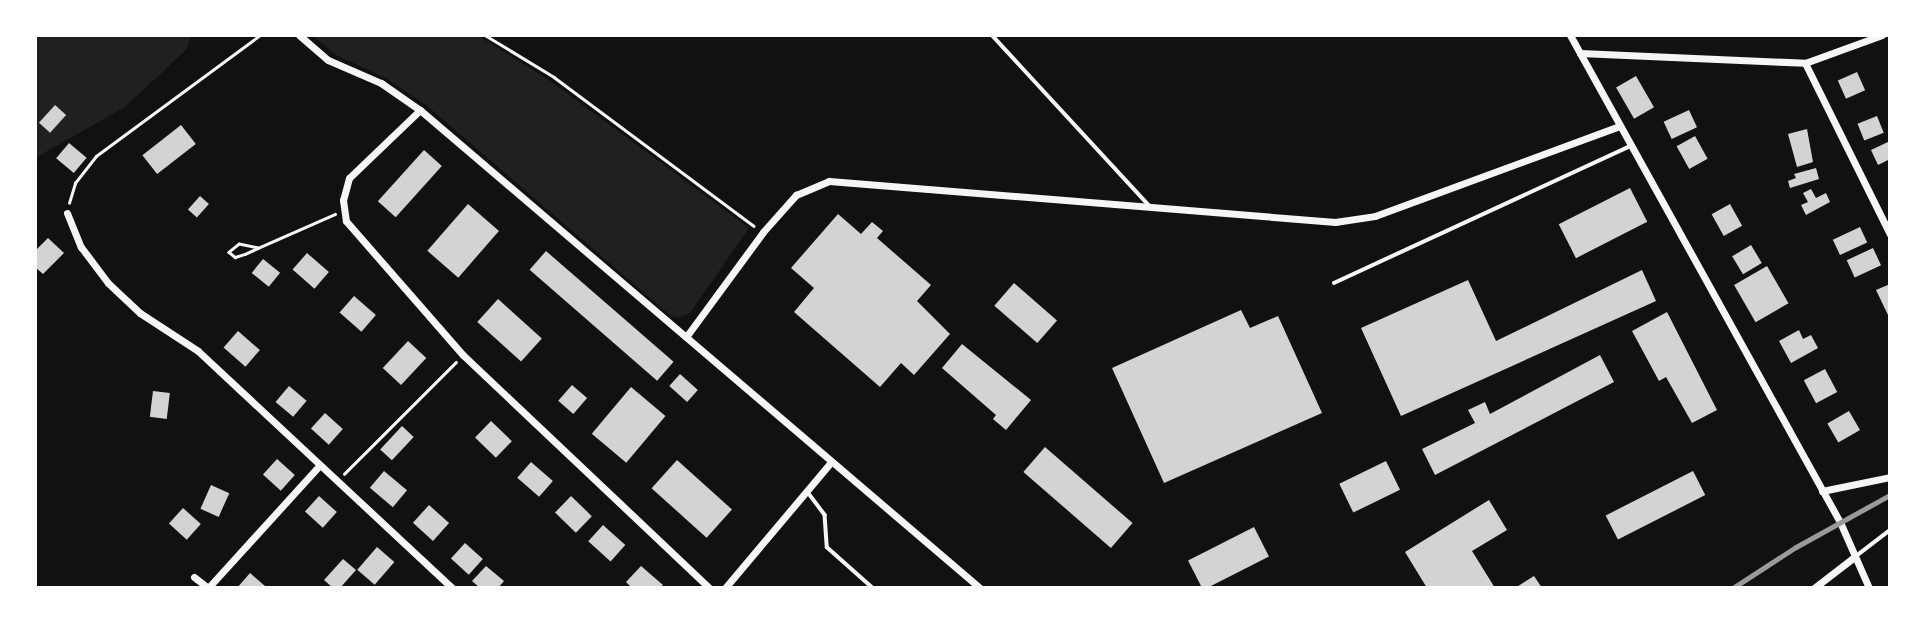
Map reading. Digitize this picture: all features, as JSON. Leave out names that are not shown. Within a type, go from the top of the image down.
[{"type":"street","points":[[299,35],[328,60],[381,83],[421,110],[980,588]]},
{"type":"street","points":[[1570,35],[1822,491],[1869,588]]},
{"type":"street","points":[[1580,53],[1805,63],[1882,35]]},
{"type":"street","points":[[1805,63],[1890,234]]},
{"type":"street","points":[[421,110],[349,178],[342,211],[346,221],[463,355],[709,588]]},
{"type":"street","points":[[686,337],[763,232],[796,195],[829,181],[1323,221],[1375,216],[1620,126]]},
{"type":"street","points":[[66,213],[81,247],[108,283],[140,313],[198,351],[452,588]]},
{"type":"street","points":[[725,588],[831,462]]},
{"type":"street","points":[[194,577],[208,588],[319,466]]},
{"type":"street","points":[[1822,491],[1890,477]]},
{"type":"street","points":[[1814,588],[1853,558]]},
{"type":"lane","points":[[992,35],[1149,205]]},
{"type":"lane","points":[[1334,283],[1631,146]]},
{"type":"lane","points":[[807,491],[825,515],[827,547],[873,588]]},
{"type":"lane","points":[[1853,558],[1890,530]]},
{"type":"path","points":[[66,213],[75,183],[96,156],[260,35]]},
{"type":"path","points":[[485,35],[554,78],[763,232]]},
{"type":"path","points":[[258,248],[239,244],[229,252],[235,257],[258,248],[342,211]]},
{"type":"path","points":[[336,482],[463,355]]},
{"type":"shaded area","points":[[35,35],[191,35],[187,49],[125,107],[35,158]]},
{"type":"shaded area","points":[[312,35],[477,35],[549,80],[749,228],[690,313],[678,318],[671,316],[426,105],[386,78],[338,56]]},
{"type":"building","points":[[1857,72],[1865,90],[1846,99],[1838,81]]},
{"type":"building","points":[[1636,76],[1654,107],[1634,119],[1616,88]]},
{"type":"building","points":[[55,105],[66,115],[50,133],[39,123]]},
{"type":"building","points":[[1689,110],[1697,127],[1672,139],[1664,122]]},
{"type":"building","points":[[1877,116],[1884,133],[1864,141],[1858,124]]},
{"type":"building","points":[[181,125],[196,144],[157,174],[142,155]]},
{"type":"building","points":[[1807,129],[1813,162],[1797,167],[1788,134]]},
{"type":"building","points":[[1695,136],[1708,159],[1689,169],[1677,146]]},
{"type":"building","points":[[1890,141],[1890,159],[1878,165],[1871,150]]},
{"type":"building","points":[[69,143],[87,158],[74,173],[56,158]]},
{"type":"building","points":[[424,150],[442,166],[396,217],[378,201]]},
{"type":"building","points":[[1816,168],[1819,179],[1790,188],[1788,181],[1796,178],[1794,174]]},
{"type":"building","points":[[1630,188],[1647,222],[1576,258],[1559,224]]},
{"type":"building","points":[[1811,189],[1816,198],[1826,193],[1830,202],[1806,215],[1801,205],[1808,202],[1803,193]]},
{"type":"building","points":[[200,196],[209,204],[197,217],[188,209]]},
{"type":"building","points":[[468,204],[499,231],[458,278],[427,251]]},
{"type":"building","points":[[1730,204],[1742,226],[1724,236],[1712,214]]},
{"type":"building","points":[[838,214],[861,234],[872,222],[883,231],[877,238],[931,285],[917,301],[950,334],[914,375],[901,363],[880,387],[794,312],[814,288],[791,268]]},
{"type":"building","points":[[1860,227],[1867,242],[1840,255],[1833,240]]},
{"type":"building","points":[[48,238],[64,253],[43,274],[35,267],[35,251]]},
{"type":"building","points":[[1751,245],[1762,263],[1743,274],[1732,256]]},
{"type":"building","points":[[1873,248],[1881,265],[1855,277],[1847,260]]},
{"type":"building","points":[[546,251],[674,362],[657,381],[530,270]]},
{"type":"building","points":[[307,253],[329,272],[314,289],[293,270]]},
{"type":"building","points":[[263,259],[280,273],[269,287],[252,273]]},
{"type":"building","points":[[1767,266],[1788,303],[1756,322],[1734,285]]},
{"type":"building","points":[[1642,270],[1656,301],[1401,416],[1361,328],[1468,280],[1496,341]]},
{"type":"building","points":[[1014,283],[1057,320],[1037,343],[994,306]]},
{"type":"building","points":[[1890,284],[1890,313],[1888,315],[1876,290]]},
{"type":"building","points":[[354,296],[376,315],[361,332],[340,313]]},
{"type":"building","points":[[498,299],[542,338],[521,362],[477,322]]},
{"type":"building","points":[[1241,310],[1250,328],[1278,316],[1322,413],[1164,483],[1112,368]]},
{"type":"building","points":[[1667,312],[1717,410],[1692,423],[1666,377],[1659,381],[1632,331]]},
{"type":"building","points":[[1799,330],[1803,339],[1811,335],[1818,348],[1791,363],[1779,341]]},
{"type":"building","points":[[238,331],[260,350],[245,367],[224,348]]},
{"type":"building","points":[[408,341],[426,358],[401,385],[383,368]]},
{"type":"building","points":[[962,344],[1031,400],[1006,430],[993,419],[996,415],[942,368]]},
{"type":"building","points":[[1600,355],[1614,382],[1435,475],[1422,449],[1475,423],[1468,410],[1485,402],[1490,414]]},
{"type":"building","points":[[1825,369],[1837,392],[1816,403],[1804,380]]},
{"type":"building","points":[[680,374],[698,390],[687,402],[669,386]]},
{"type":"building","points":[[572,385],[587,398],[573,414],[558,401]]},
{"type":"building","points":[[289,386],[307,401],[293,417],[276,402]]},
{"type":"building","points":[[631,387],[665,416],[626,463],[592,434]]},
{"type":"building","points":[[153,391],[170,393],[167,419],[150,417]]},
{"type":"building","points":[[1849,411],[1860,430],[1838,443],[1827,424]]},
{"type":"building","points":[[325,413],[343,429],[329,445],[311,429]]},
{"type":"building","points":[[491,421],[512,441],[496,458],[475,438]]},
{"type":"building","points":[[402,426],[414,437],[392,460],[380,449]]},
{"type":"building","points":[[1045,447],[1133,523],[1111,548],[1023,472]]},
{"type":"building","points":[[277,459],[295,475],[281,491],[263,475]]},
{"type":"building","points":[[677,460],[732,510],[707,538],[652,488]]},
{"type":"building","points":[[1386,461],[1400,490],[1353,513],[1339,484]]},
{"type":"building","points":[[531,462],[553,481],[539,497],[517,478]]},
{"type":"building","points":[[384,471],[407,490],[393,507],[370,488]]},
{"type":"building","points":[[1693,471],[1705,495],[1618,540],[1606,515]]},
{"type":"building","points":[[211,485],[229,493],[219,517],[200,509]]},
{"type":"building","points":[[319,496],[337,512],[323,528],[305,512]]},
{"type":"building","points":[[571,496],[592,516],[576,533],[555,513]]},
{"type":"building","points":[[1489,500],[1507,530],[1472,551],[1495,588],[1427,588],[1405,552]]},
{"type":"building","points":[[429,505],[449,523],[433,541],[413,523]]},
{"type":"building","points":[[183,508],[201,524],[187,540],[169,524]]},
{"type":"building","points":[[603,525],[625,545],[611,561],[588,541]]},
{"type":"building","points":[[1254,527],[1269,556],[1207,588],[1202,588],[1188,561]]},
{"type":"building","points":[[465,543],[483,559],[469,575],[451,559]]},
{"type":"building","points":[[377,547],[394,562],[375,585],[357,570]]},
{"type":"building","points":[[343,559],[356,570],[340,588],[333,588],[324,580]]},
{"type":"building","points":[[486,566],[504,581],[498,588],[480,588],[472,581]]},
{"type":"building","points":[[641,566],[663,585],[660,588],[632,588],[626,582]]},
{"type":"building","points":[[250,573],[265,586],[264,588],[237,588]]},
{"type":"building","points":[[1534,576],[1542,588],[1515,588]]},
{"type":"railway","points":[[1733,588],[1796,547],[1890,495]]}]
